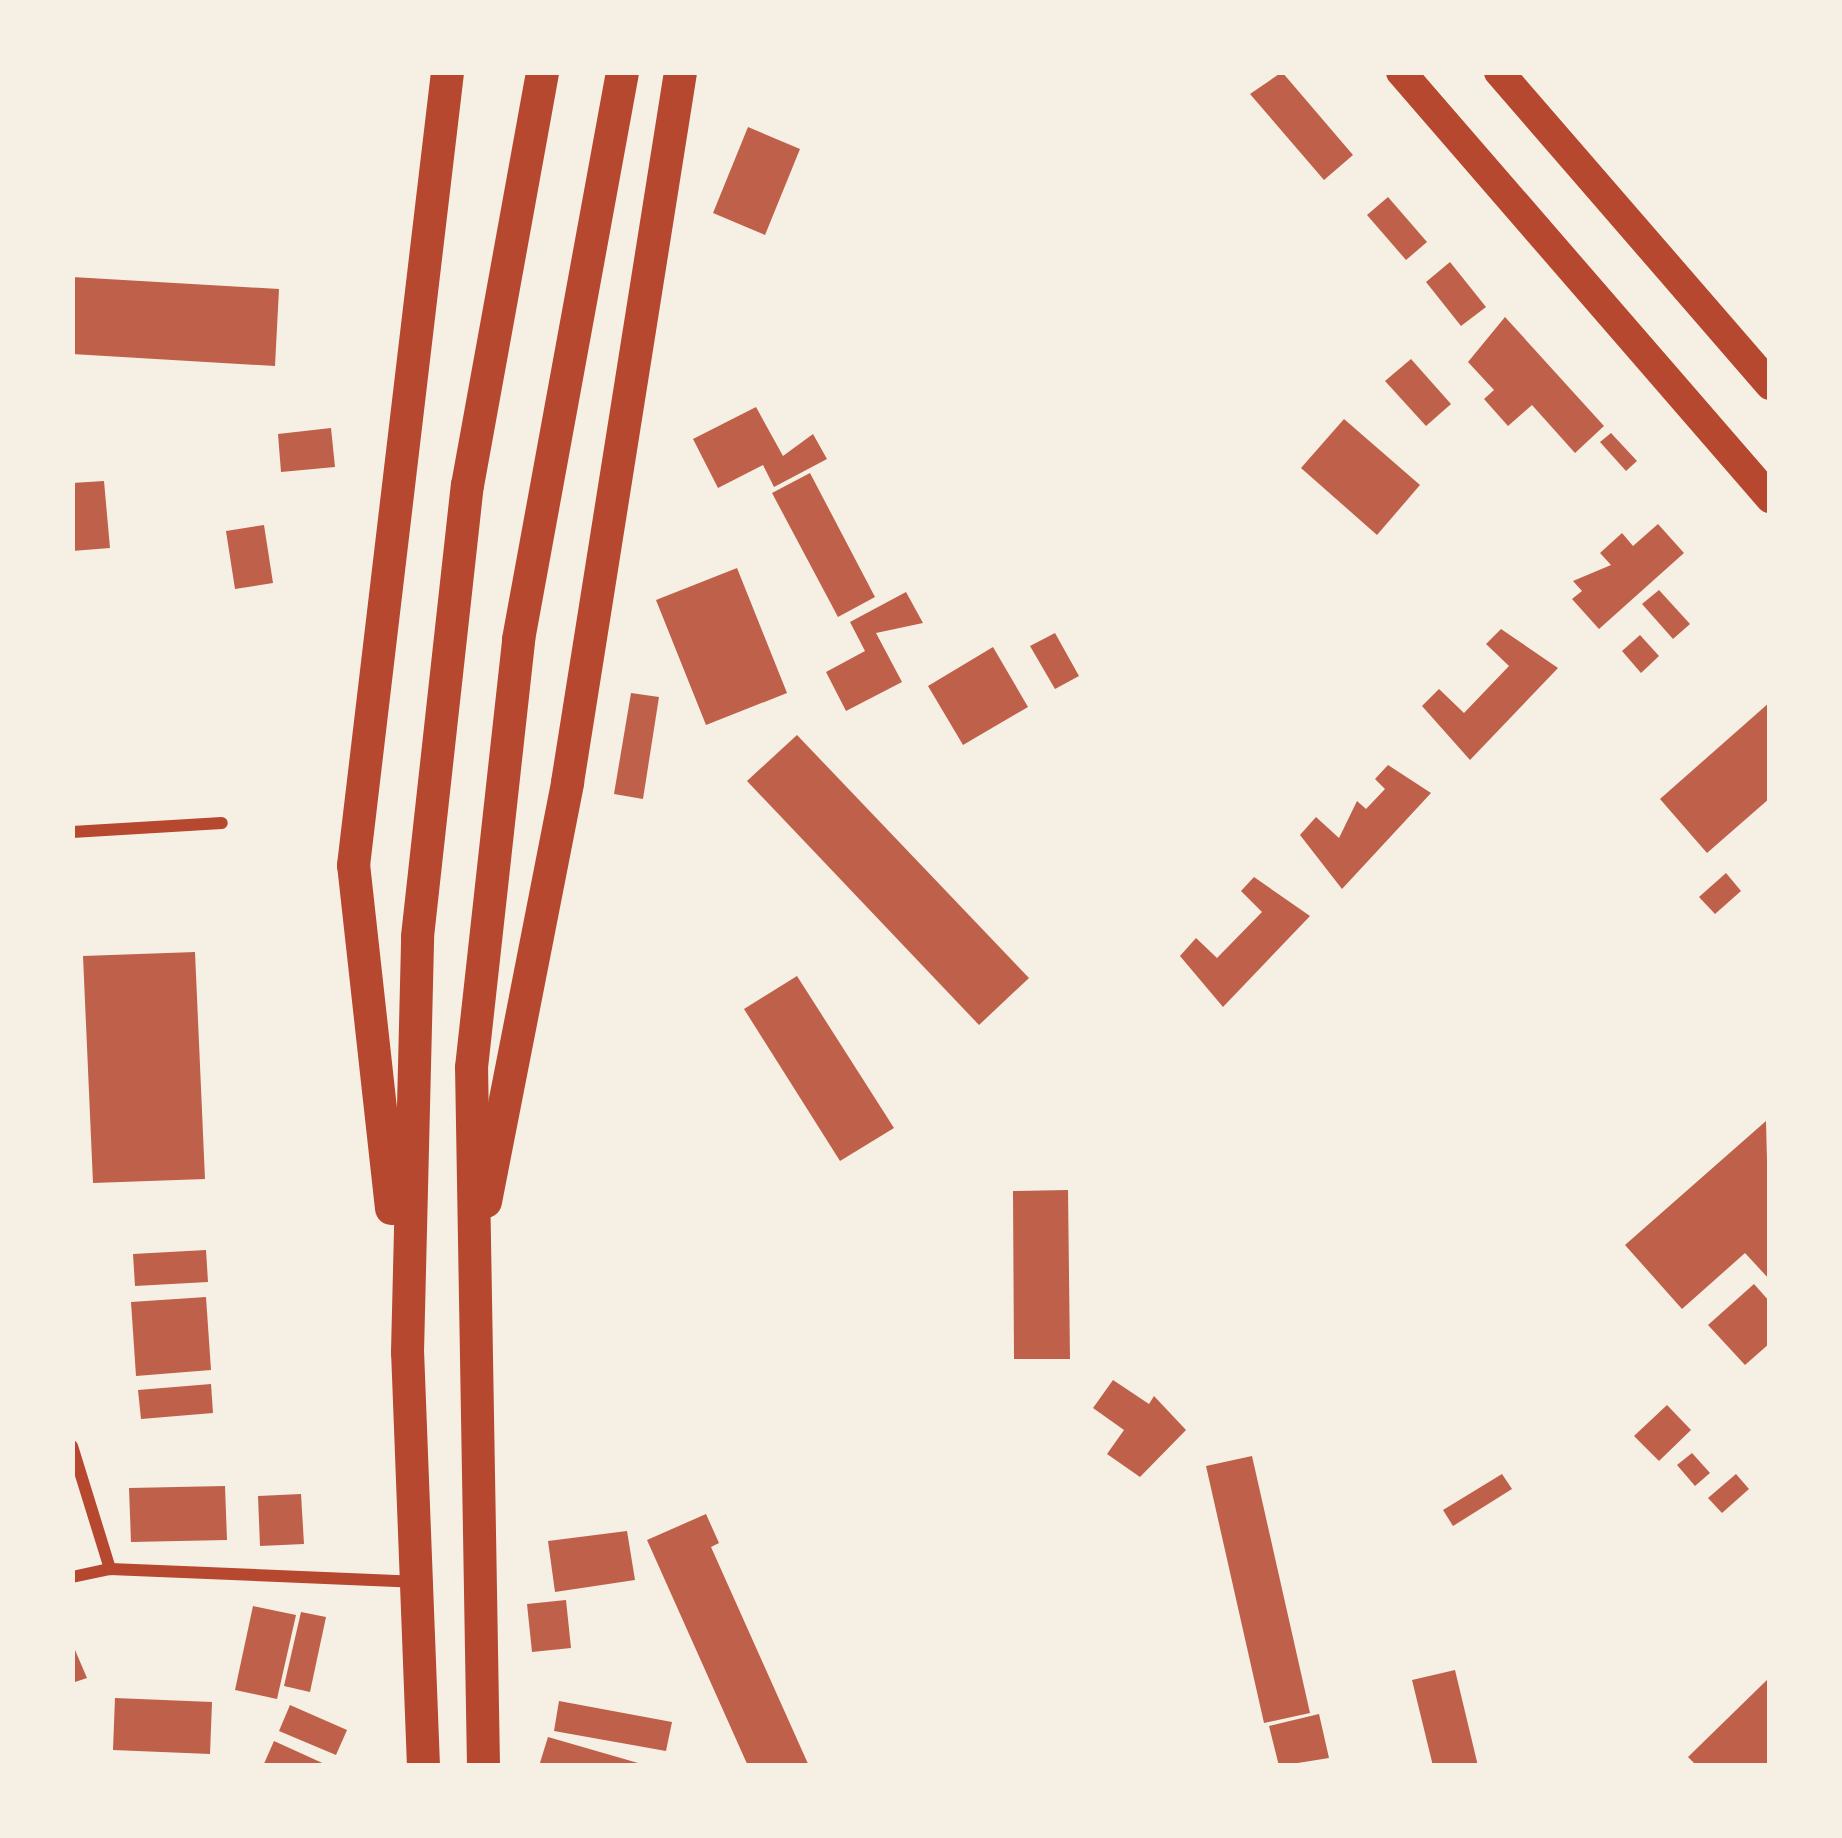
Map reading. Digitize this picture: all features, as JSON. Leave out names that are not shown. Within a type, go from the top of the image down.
[{"type":"highway","points":[[407,1352],[353,865],[447,72]]},
{"type":"highway","points":[[423,1766],[407,1352],[416,957],[446,640],[542,72]]},
{"type":"highway","points":[[483,1766],[467,1291],[471,1067],[518,639],[622,72]]},
{"type":"highway","points":[[467,1291],[567,782],[680,72]]},
{"type":"main road","points":[[1401,72],[1770,498]]},
{"type":"main road","points":[[1499,72],[1770,385]]},
{"type":"street","points":[[72,832],[222,823]]},
{"type":"street","points":[[72,1446],[110,1569]]},
{"type":"street","points":[[72,1577],[110,1569],[415,1582]]},
{"type":"building","points":[[1282,72],[1353,155],[1324,180],[1250,94]]},
{"type":"building","points":[[748,127],[800,149],[765,235],[713,213]]},
{"type":"building","points":[[1388,197],[1427,242],[1406,260],[1367,215]]},
{"type":"building","points":[[1450,262],[1486,307],[1461,326],[1426,282]]},
{"type":"building","points":[[72,277],[279,289],[275,366],[72,354]]},
{"type":"building","points":[[1505,317],[1604,426],[1575,453],[1532,405],[1508,426],[1484,399],[1494,390],[1468,362]]},
{"type":"building","points":[[1411,359],[1451,404],[1426,426],[1385,381]]},
{"type":"building","points":[[756,407],[783,456],[813,434],[827,459],[774,487],[763,465],[718,488],[693,439]]},
{"type":"building","points":[[1344,419],[1420,485],[1377,535],[1301,468]]},
{"type":"building","points":[[331,428],[335,467],[281,472],[278,434]]},
{"type":"building","points":[[1611,433],[1637,461],[1626,471],[1600,442]]},
{"type":"building","points":[[810,473],[875,597],[838,617],[772,493]]},
{"type":"building","points":[[104,481],[110,548],[72,551],[72,483]]},
{"type":"building","points":[[1658,524],[1684,553],[1599,629],[1572,599],[1582,591],[1573,581],[1611,565],[1600,553],[1622,533],[1633,546]]},
{"type":"building","points":[[264,525],[273,583],[235,589],[226,531]]},
{"type":"building","points":[[737,568],[787,693],[706,725],[656,600]]},
{"type":"building","points":[[1659,590],[1690,624],[1673,639],[1642,604]]},
{"type":"building","points":[[906,592],[923,623],[876,633],[902,682],[846,711],[826,672],[865,651],[850,622]]},
{"type":"building","points":[[1501,629],[1558,668],[1470,760],[1422,706],[1439,689],[1464,713],[1509,666],[1486,644]]},
{"type":"building","points":[[1055,633],[1079,676],[1055,689],[1030,646]]},
{"type":"building","points":[[1640,635],[1659,656],[1641,673],[1622,651]]},
{"type":"building","points":[[993,647],[1028,707],[963,745],[928,686]]},
{"type":"building","points":[[631,693],[659,697],[643,799],[614,794]]},
{"type":"building","points":[[1770,702],[1770,798],[1707,853],[1660,799]]},
{"type":"building","points":[[797,735],[1029,978],[979,1025],[747,781]]},
{"type":"building","points":[[1388,765],[1431,793],[1342,889],[1300,835],[1316,817],[1339,838],[1357,801],[1366,809],[1385,789],[1375,779]]},
{"type":"building","points":[[1726,873],[1741,891],[1715,914],[1699,897]]},
{"type":"building","points":[[1254,877],[1310,916],[1223,1007],[1180,956],[1196,938],[1217,958],[1262,912],[1241,891]]},
{"type":"building","points":[[195,952],[205,1179],[93,1183],[83,956]]},
{"type":"building","points":[[797,976],[894,1128],[840,1161],[744,1009]]},
{"type":"building","points":[[1766,1121],[1770,1280],[1745,1253],[1682,1309],[1625,1245]]},
{"type":"building","points":[[1068,1190],[1070,1359],[1014,1359],[1013,1191]]},
{"type":"building","points":[[206,1250],[208,1282],[135,1286],[133,1254]]},
{"type":"building","points":[[1754,1284],[1770,1302],[1770,1343],[1745,1365],[1708,1325]]},
{"type":"building","points":[[206,1297],[211,1370],[136,1376],[131,1302]]},
{"type":"building","points":[[1113,1380],[1149,1404],[1154,1396],[1186,1430],[1140,1477],[1107,1454],[1124,1430],[1093,1408]]},
{"type":"building","points":[[211,1384],[213,1413],[141,1419],[138,1390]]},
{"type":"building","points":[[1667,1405],[1691,1430],[1659,1461],[1634,1436]]},
{"type":"building","points":[[1692,1453],[1710,1473],[1695,1486],[1677,1465]]},
{"type":"building","points":[[1252,1456],[1310,1713],[1264,1723],[1206,1466]]},
{"type":"building","points":[[1502,1474],[1512,1489],[1453,1526],[1443,1510]]},
{"type":"building","points":[[1736,1474],[1749,1489],[1722,1513],[1708,1498]]},
{"type":"building","points":[[225,1486],[227,1540],[131,1542],[129,1488]]},
{"type":"building","points":[[301,1494],[304,1544],[260,1546],[258,1496]]},
{"type":"building","points":[[706,1514],[719,1543],[711,1547],[809,1766],[748,1766],[647,1540]]},
{"type":"building","points":[[627,1531],[635,1580],[555,1592],[548,1541]]},
{"type":"building","points":[[566,1600],[571,1648],[532,1652],[527,1604]]},
{"type":"building","points":[[253,1606],[296,1615],[277,1699],[235,1690]]},
{"type":"building","points":[[301,1612],[326,1617],[310,1692],[284,1686]]},
{"type":"building","points":[[72,1643],[87,1678],[72,1683]]},
{"type":"building","points":[[1455,1670],[1478,1766],[1433,1766],[1412,1680]]},
{"type":"building","points":[[1770,1677],[1770,1766],[1697,1766],[1688,1757]]},
{"type":"building","points":[[115,1698],[212,1702],[210,1754],[113,1750]]},
{"type":"building","points":[[559,1701],[672,1722],[666,1751],[554,1731]]},
{"type":"building","points":[[290,1705],[347,1730],[336,1755],[279,1731]]},
{"type":"building","points":[[1319,1714],[1329,1758],[1279,1766],[1269,1726]]},
{"type":"building","points":[[548,1737],[645,1765],[645,1766],[539,1766]]},
{"type":"building","points":[[274,1741],[329,1766],[263,1766]]}]
